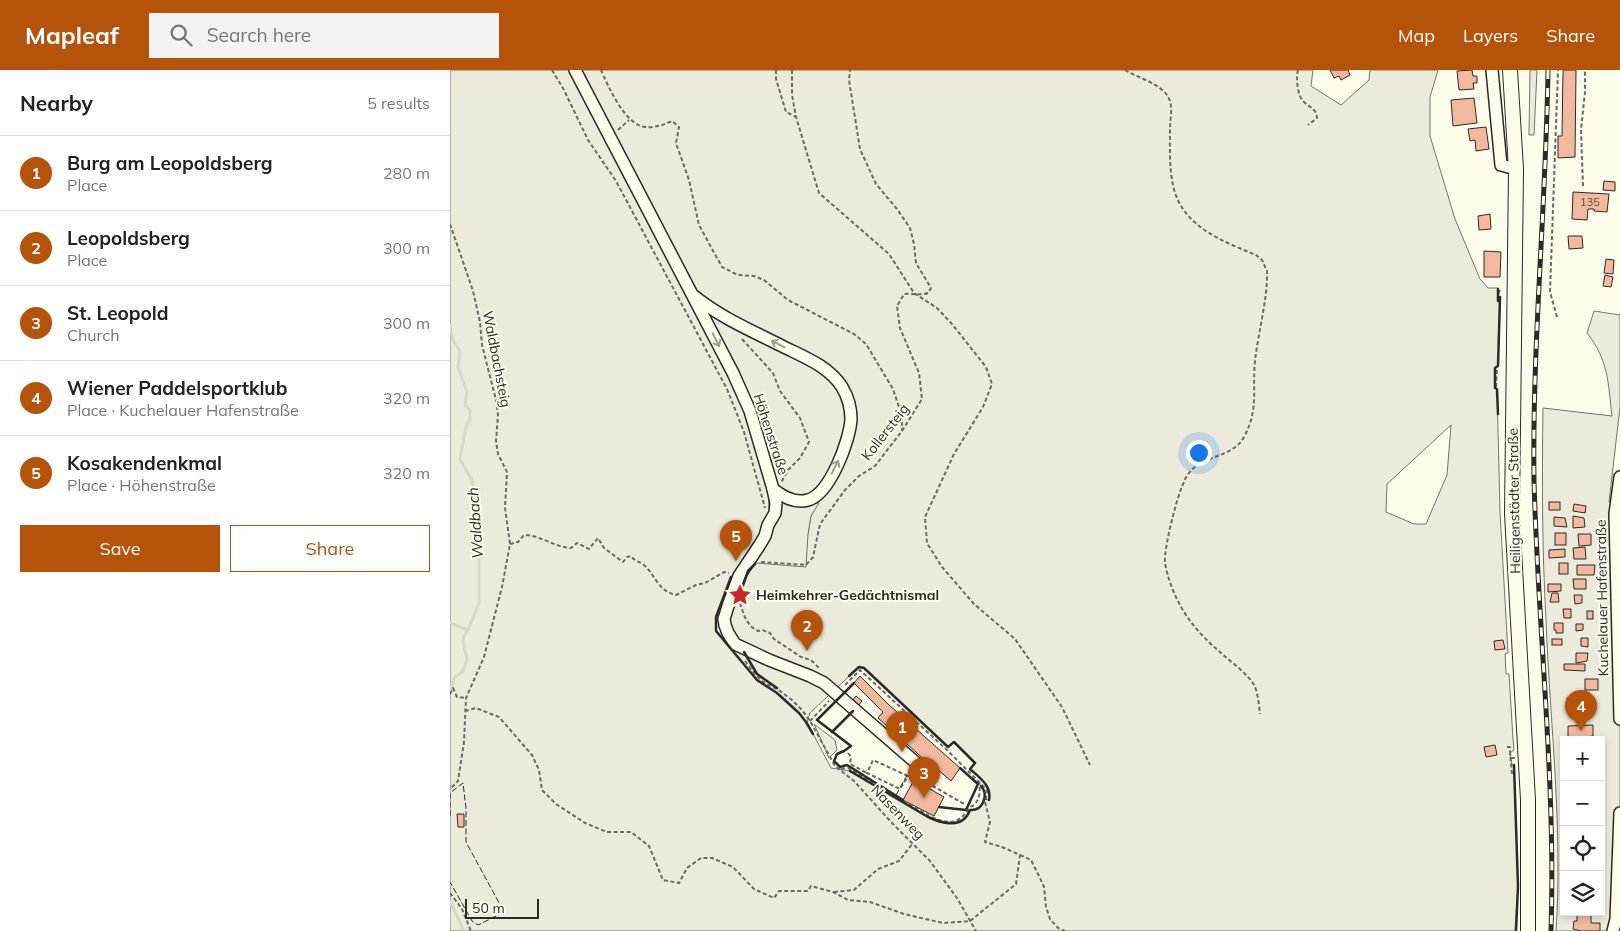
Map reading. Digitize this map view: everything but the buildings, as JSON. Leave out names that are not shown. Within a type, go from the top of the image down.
[{"type":"main road","name":"Heiligenstädter Straße","points":[[1510,70],[1516,169],[1512,514],[1528,800],[1528,931]]},
{"type":"street","name":"Höhenstraße","points":[[575,70],[733,373],[750,411],[773,489],[784,497],[794,500],[809,500],[818,495],[826,485],[842,454],[848,437],[851,418],[849,401],[841,386],[830,373],[819,366],[723,316],[694,296]]},
{"type":"street","points":[[1492,70],[1500,165],[1516,169]]},
{"type":"street","name":"Kuchelauer Hafenstraße","points":[[1620,477],[1615,514],[1620,719]]},
{"type":"street","points":[[773,489],[776,503],[775,513],[768,525],[765,536],[739,576],[731,596],[724,618],[728,633],[735,644],[824,683],[922,768]]},
{"type":"street","points":[[1613,931],[1616,919],[1620,812]]},
{"type":"path","points":[[552,70],[564,90],[588,140],[616,180],[727,389],[744,432],[768,525]]},
{"type":"path","points":[[601,70],[606,83],[629,120],[644,127],[660,126],[672,122],[679,127],[676,143],[688,180],[699,225],[722,267],[738,275],[754,276],[764,280],[788,300],[854,334],[866,344],[893,389],[899,403],[902,416],[902,431]]},
{"type":"path","points":[[776,70],[776,79],[786,112],[796,117]]},
{"type":"path","points":[[792,70],[792,95],[796,117],[819,193],[889,254],[914,293],[937,308],[952,324],[986,368],[992,384],[983,407],[954,454],[925,518],[927,543],[942,567],[974,604],[1015,639],[1062,707],[1090,765]]},
{"type":"path","name":"Kollersteig","points":[[749,561],[806,566],[813,557],[820,524],[845,490],[859,476],[875,466],[902,431],[922,399],[919,373],[900,328],[897,306],[904,294],[914,293],[922,295],[928,293],[931,288],[916,263],[910,228],[876,184],[860,149],[849,80],[850,70]]},
{"type":"path","points":[[1125,70],[1160,88],[1170,100],[1171,176],[1181,209],[1201,228],[1214,236],[1256,255],[1262,260],[1267,271],[1255,360],[1255,404],[1248,429],[1237,446],[1227,453],[1195,467],[1184,482],[1176,506],[1165,561],[1167,575],[1185,615],[1202,637],[1242,671],[1255,686],[1260,714]]},
{"type":"path","points":[[1298,70],[1298,89],[1302,101],[1316,112],[1316,118],[1308,125]]},
{"type":"path","points":[[1557,317],[1550,292],[1558,70]]},
{"type":"path","points":[[1583,186],[1582,130],[1585,70]]},
{"type":"path","points":[[614,142],[619,128],[629,120]]},
{"type":"path","name":"Waldbachsteig","points":[[450,224],[473,291],[480,322],[482,345],[496,400],[498,454],[507,472],[505,508],[510,544],[502,587],[484,657],[466,698],[464,742],[458,782],[450,789]]},
{"type":"path","points":[[1499,300],[1499,291],[1501,291]]},
{"type":"path","points":[[741,338],[773,373],[780,391],[800,418],[809,442],[800,458],[788,470],[783,482],[773,489]]},
{"type":"path","points":[[1496,387],[1497,368]]},
{"type":"path","points":[[510,544],[518,542],[524,535],[534,535],[562,548],[571,548],[577,543],[589,549],[598,538],[604,548],[623,562],[626,557],[631,556],[645,566],[668,593],[676,595],[696,585],[705,583],[724,572],[739,576]]},
{"type":"path","points":[[731,596],[738,599],[750,628],[770,633],[774,639],[801,657],[811,660],[822,672]]},
{"type":"path","name":"Nasenweg","points":[[744,660],[754,674],[762,681],[792,700],[810,721],[835,766],[854,781],[930,861],[976,931]]},
{"type":"path","points":[[857,672],[860,670],[986,789],[986,802],[990,822],[986,842],[1031,860],[1044,888],[1046,907],[1050,919],[1058,928],[1065,931]]},
{"type":"path","points":[[450,694],[453,688],[457,697],[466,698]]},
{"type":"path","points":[[464,711],[476,708],[499,717],[532,755],[539,770],[542,790],[556,804],[585,823],[607,832],[632,832],[649,846],[664,880],[679,883],[687,868],[701,858],[712,858],[733,867],[754,889],[774,898],[779,891],[808,891],[811,886],[833,892],[848,900],[870,902],[904,914],[943,923],[970,921],[1016,884],[1020,855]]},
{"type":"path","points":[[1507,747],[1510,746],[1510,753]]},
{"type":"path","points":[[848,753],[851,757],[850,764],[900,789],[908,776]]},
{"type":"path","points":[[868,773],[873,760],[908,776],[918,777],[964,804]]},
{"type":"path","points":[[1512,765],[1512,774]]},
{"type":"path","points":[[840,769],[848,768],[931,817],[940,821],[950,822],[963,817],[969,808],[976,804],[981,793],[979,781]]},
{"type":"path","points":[[833,892],[854,890],[878,869],[899,861],[913,843]]},
{"type":"path","points":[[450,893],[462,909],[471,931]]},
{"type":"shaded area","points":[[450,70],[1313,70],[1311,86],[1341,105],[1369,80],[1370,70],[1438,70],[1430,97],[1430,136],[1455,219],[1480,279],[1488,288],[1498,288],[1498,300],[1500,303],[1498,366],[1495,368],[1495,387],[1497,389],[1500,512],[1508,653],[1505,654],[1506,674],[1509,674],[1514,750],[1510,753],[1512,765],[1514,765],[1518,886],[1515,931],[450,931]],"holes":[[[1451,425],[1447,475],[1426,524],[1414,524],[1386,512],[1387,484]],[[818,503],[811,516],[808,534],[770,526]],[[859,667],[864,668],[948,747],[954,742],[975,763],[970,769],[987,786],[989,800],[985,799],[978,809],[970,810],[968,815],[961,821],[953,823],[938,822],[850,771],[831,768],[807,722],[810,713]]]},
{"type":"shaded area","points":[[1530,70],[1537,70],[1534,135],[1529,135]]},
{"type":"shaded area","points":[[1594,311],[1620,315],[1620,407],[1609,502],[1620,505],[1620,931],[1556,931],[1558,853],[1544,567],[1542,488],[1543,408],[1612,416],[1604,363],[1587,333]]},
{"type":"shaded area","points":[[768,490],[812,504],[819,503],[811,516],[806,567],[756,563],[770,526]]},
{"type":"shaded area","points":[[814,724],[835,740],[837,750],[829,758]]},
{"type":"waterway","name":"Waldbach","points":[[450,325],[453,340],[460,351],[458,367],[467,392],[465,405],[470,410],[470,419],[466,427],[460,459],[472,480],[475,499],[474,528],[479,552],[479,603],[464,636],[463,642],[467,660],[463,671],[454,678],[450,691]]},
{"type":"waterway","points":[[450,623],[468,630]]},
{"type":"waterway","name":"Waldbach","points":[[450,901],[464,931]]},
{"type":"railway","points":[[1548,70],[1535,378],[1534,481],[1549,762],[1552,875],[1551,931]]},
{"type":"fence","points":[[896,795],[910,770],[916,775],[919,768]]},
{"type":"fence","points":[[450,816],[450,793],[463,783],[466,808],[466,842],[504,912],[478,925],[472,921],[450,882]]},
{"type":"wall","points":[[1498,289],[1498,301]]},
{"type":"wall","points":[[1498,414],[1495,368],[1498,366],[1500,297]]},
{"type":"wall","points":[[740,594],[748,571],[755,564]]},
{"type":"wall","points":[[731,577],[716,617],[716,631],[757,680],[777,693],[799,713],[813,734]]},
{"type":"wall","points":[[744,652],[757,674],[777,688]]},
{"type":"wall","points":[[849,676],[859,667],[864,668],[948,747],[954,742],[975,763],[970,769],[987,786],[989,800]]},
{"type":"wall","points":[[854,683],[817,720],[851,746],[837,754],[834,761],[840,767],[847,765],[903,800]]},
{"type":"wall","points":[[832,732],[853,711]]},
{"type":"wall","points":[[1514,765],[1518,886],[1516,931]]},
{"type":"wall","points":[[939,807],[966,810],[978,784],[960,768]]},
{"type":"wall","points":[[850,771],[928,817],[946,823],[963,820],[970,810],[975,810],[981,805],[984,798],[981,786]]},
{"type":"place","name":"Kosakendenkmal","points":[[736,561]]},
{"type":"place","name":"Heimkehrer-Gedächtnismal","points":[[740,595]]},
{"type":"place","name":"Leopoldsberg","points":[[807,651]]},
{"type":"place","name":"Wiener Paddelsportklub","points":[[1581,731]]},
{"type":"place","name":"Burg am Leopoldsberg","points":[[902,752]]},
{"type":"place","name":"St. Leopold","points":[[924,798]]}]
